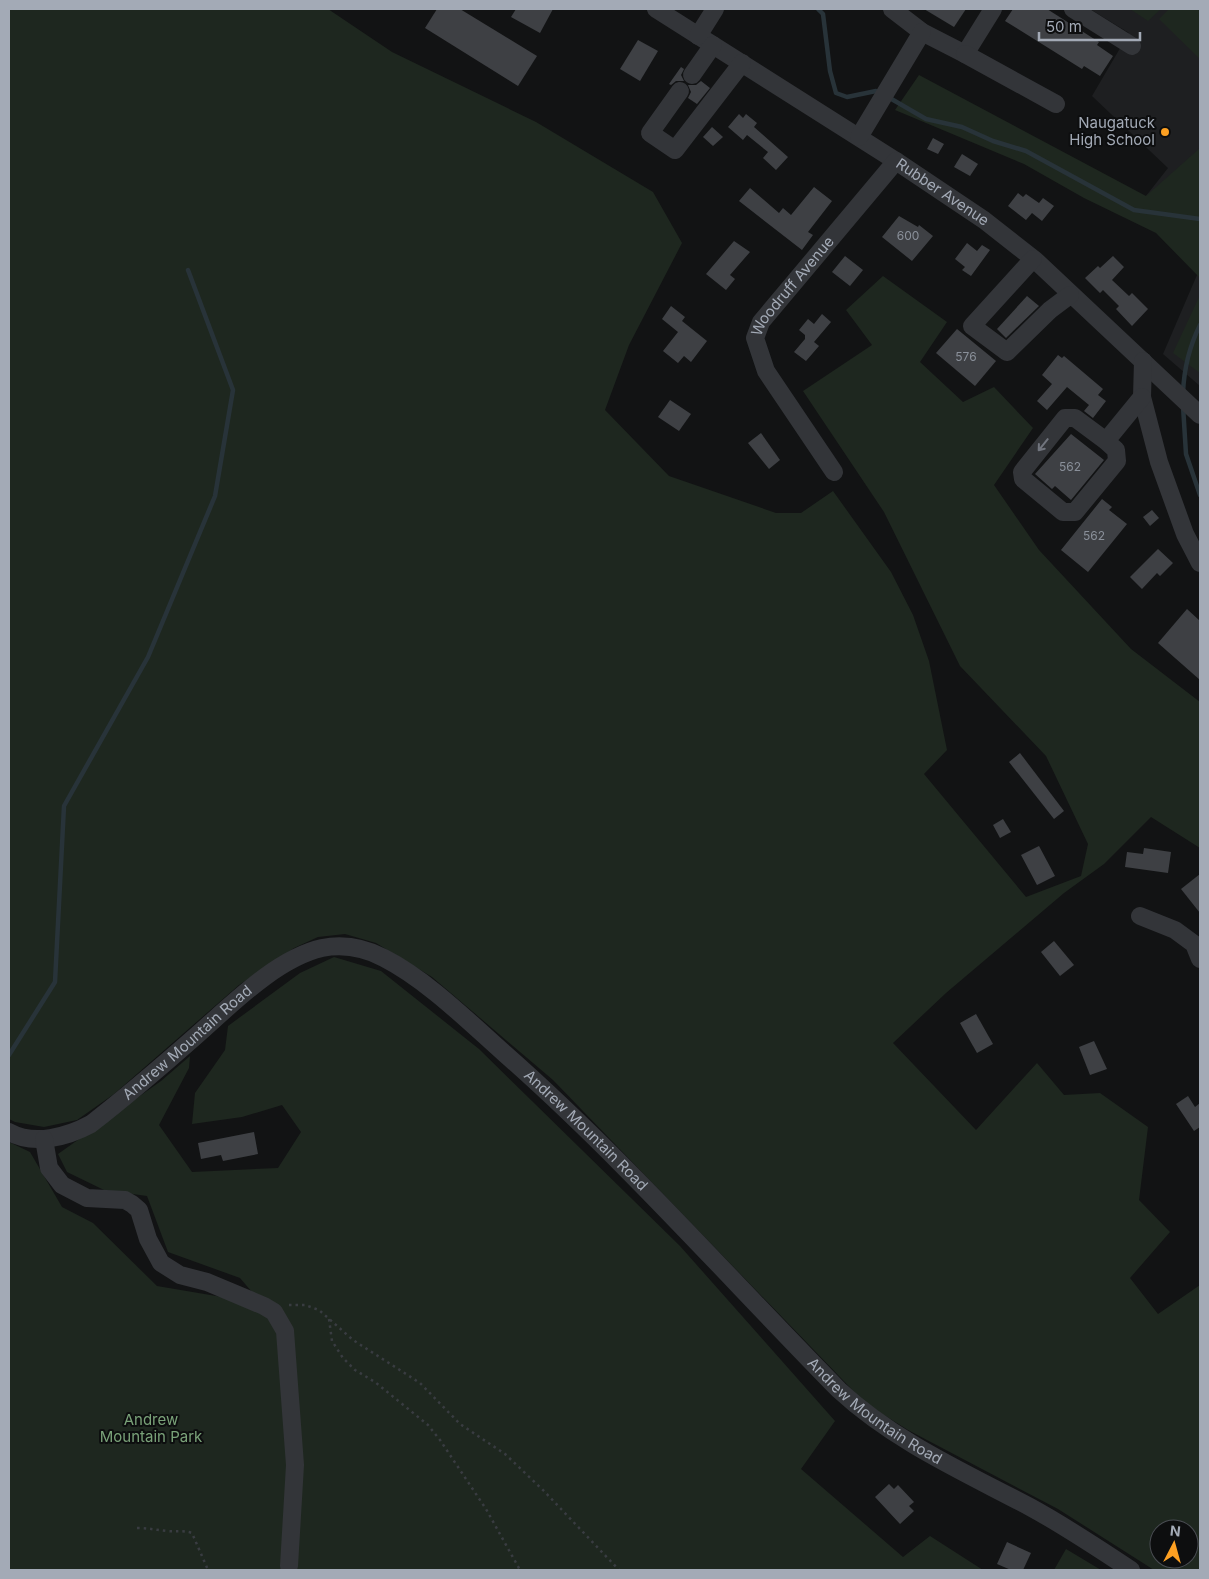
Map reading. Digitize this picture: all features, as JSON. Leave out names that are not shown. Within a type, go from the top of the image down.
[{"type":"street","name":"Rubber Avenue","points":[[656,9],[896,160],[984,220],[1033,259],[1200,415]]},
{"type":"street","points":[[698,36],[715,9]]},
{"type":"street","points":[[892,9],[922,32],[1056,104]]},
{"type":"street","points":[[965,54],[993,9]]},
{"type":"street","points":[[1073,9],[1132,46]]},
{"type":"street","points":[[859,137],[922,32]]},
{"type":"street","points":[[692,75],[713,45]]},
{"type":"street","points":[[675,96],[650,133],[675,150],[742,63]]},
{"type":"street","name":"Woodruff Avenue","points":[[834,472],[766,370],[755,338],[761,322],[896,160]]},
{"type":"street","points":[[1033,259],[972,326],[1007,352],[1050,310],[1070,295]]},
{"type":"street","points":[[1143,361],[1142,397],[1159,462],[1184,534],[1200,563]]},
{"type":"street","points":[[1106,441],[1142,397]]},
{"type":"street","points":[[1066,418],[1075,418],[1106,441],[1116,450],[1117,461],[1075,512],[1062,512],[1023,479],[1022,472],[1066,418]]},
{"type":"street","points":[[1140,916],[1181,935],[1194,944],[1200,959]]},
{"type":"street","name":"Andrew Mountain Road","points":[[9,1132],[30,1138],[44,1139],[72,1133],[91,1124],[253,987],[298,956],[335,946],[375,953],[408,973],[439,997],[564,1107],[827,1378],[868,1416],[930,1454],[1053,1520],[1131,1570]]},
{"type":"street","points":[[44,1139],[49,1168],[62,1185],[87,1198],[125,1200],[139,1210],[154,1254],[165,1266],[180,1275],[207,1282],[242,1296],[274,1312],[285,1331],[294,1437],[289,1566]]},
{"type":"path","points":[[274,1312],[285,1305],[305,1306],[318,1310],[353,1340],[420,1383],[460,1424],[505,1454],[543,1490],[619,1570]]},
{"type":"path","points":[[329,1318],[332,1341],[343,1358],[355,1370],[375,1382],[415,1414],[440,1440],[486,1509],[520,1570]]},
{"type":"path","points":[[137,1528],[192,1533],[208,1570]]},
{"type":"shaded area","name":"Naugatuck High School","points":[[1090,9],[1200,9],[1200,230],[1146,196],[1168,168],[1092,96],[1129,33]]},
{"type":"shaded area","points":[[1200,268],[1200,386],[1163,354]]},
{"type":"green space","points":[[9,9],[328,9],[392,52],[536,122],[653,192],[682,243],[629,345],[605,410],[669,476],[776,513],[801,513],[833,491],[891,572],[913,615],[929,661],[947,750],[924,774],[1026,897],[1081,876],[1088,844],[1046,756],[960,666],[884,512],[803,391],[872,345],[846,310],[883,276],[947,322],[920,362],[963,402],[994,387],[1033,428],[994,485],[1039,550],[1131,649],[1200,702],[1200,848],[1151,817],[1104,864],[1064,893],[946,993],[893,1043],[976,1130],[1037,1063],[1064,1095],[1100,1093],[1148,1127],[1139,1200],[1170,1232],[1130,1278],[1158,1314],[1200,1285],[1200,1570],[1152,1569],[1199,1569],[1199,1519],[1149,1519],[1149,1567],[1058,1509],[908,1430],[865,1403],[553,1080],[432,977],[376,943],[345,934],[318,937],[294,948],[239,985],[114,1094],[77,1120],[44,1127],[15,1122],[9,1119]]},
{"type":"green space","points":[[1130,9],[1161,9],[1148,21]]},
{"type":"green space","points":[[1169,9],[1200,9],[1200,59],[1159,19]]},
{"type":"green space","points":[[919,75],[1146,196],[1200,148],[1200,278],[1156,233],[1084,198],[1024,164],[895,110]]},
{"type":"green space","points":[[1200,295],[1200,373],[1173,353]]},
{"type":"green space","name":"Andrew Mountain Park","points":[[334,957],[381,971],[479,1049],[680,1246],[835,1421],[801,1469],[903,1557],[930,1536],[983,1570],[9,1570],[9,1142],[30,1152],[62,1207],[93,1223],[157,1286],[222,1297],[274,1318],[240,1278],[168,1252],[147,1196],[104,1190],[67,1172],[58,1154],[161,1081],[190,1056],[189,1068],[159,1125],[192,1172],[278,1168],[301,1132],[282,1105],[242,1117],[192,1124],[195,1093],[225,1050],[228,1026],[300,973]]},
{"type":"green space","points":[[1066,1549],[1101,1570],[1054,1570]]},
{"type":"building","points":[[437,9],[460,9],[537,56],[518,86],[425,28]]},
{"type":"building","points":[[516,9],[553,9],[540,33],[511,17]]},
{"type":"building","points":[[924,9],[966,9],[954,27]]},
{"type":"building","points":[[1013,9],[1047,9],[1099,42],[1097,45],[1113,56],[1100,76],[1084,66],[1082,69],[1005,21]]},
{"type":"building","points":[[638,40],[658,51],[640,81],[620,69]]},
{"type":"building","points":[[681,67],[684,69],[681,75],[684,81],[676,81],[671,85],[669,84]]},
{"type":"building","points":[[701,81],[710,88],[697,104],[688,98],[691,92],[688,85],[696,85]]},
{"type":"building","points":[[739,114],[743,118],[746,114],[757,123],[754,127],[788,157],[776,170],[763,158],[768,152],[747,135],[743,140],[728,127]]},
{"type":"building","points":[[712,127],[723,137],[713,146],[703,137]]},
{"type":"building","points":[[933,138],[944,144],[938,154],[927,149]]},
{"type":"building","points":[[962,154],[978,164],[970,176],[954,167]]},
{"type":"building","points":[[814,187],[832,201],[808,232],[813,235],[802,250],[739,201],[750,188],[779,213],[783,208],[791,215]]},
{"type":"building","points":[[1018,193],[1023,197],[1026,194],[1039,203],[1043,198],[1054,206],[1042,221],[1032,213],[1026,220],[1008,206]]},
{"type":"building","points":[[899,216],[918,227],[919,225],[933,236],[912,261],[882,237]]},
{"type":"building","points":[[734,241],[750,252],[730,275],[735,279],[726,290],[706,274]]},
{"type":"building","points":[[967,243],[977,251],[982,245],[990,250],[971,276],[962,270],[965,267],[955,259]]},
{"type":"building","points":[[845,256],[863,270],[850,286],[832,272]]},
{"type":"building","points":[[1113,256],[1124,267],[1112,280],[1129,296],[1132,293],[1148,309],[1132,326],[1116,309],[1119,306],[1103,290],[1100,293],[1085,278]]},
{"type":"building","points":[[1027,296],[1039,306],[1006,338],[997,329]]},
{"type":"building","points":[[671,306],[685,317],[682,321],[707,341],[691,362],[684,356],[678,363],[663,351],[678,332],[662,319]]},
{"type":"building","points":[[822,314],[831,322],[814,342],[819,346],[806,361],[794,352],[805,339],[805,335],[799,330],[808,319],[814,324]]},
{"type":"building","points":[[957,329],[996,361],[975,386],[936,353]]},
{"type":"building","points":[[1058,355],[1062,358],[1064,356],[1103,389],[1098,395],[1106,401],[1093,418],[1084,411],[1089,405],[1067,387],[1047,410],[1037,401],[1052,384],[1042,375]]},
{"type":"building","points":[[670,400],[691,414],[679,431],[658,417]]},
{"type":"building","points":[[761,433],[780,460],[769,469],[748,443]]},
{"type":"building","points":[[1071,434],[1104,460],[1071,500],[1055,486],[1052,489],[1035,474]]},
{"type":"building","points":[[1102,499],[1112,507],[1109,510],[1127,524],[1088,572],[1061,550]]},
{"type":"building","points":[[1152,510],[1159,518],[1150,526],[1143,517]]},
{"type":"building","points":[[1158,549],[1173,563],[1160,576],[1157,573],[1142,589],[1130,577]]},
{"type":"building","points":[[1187,609],[1200,621],[1200,680],[1158,643]]},
{"type":"building","points":[[1020,753],[1064,811],[1054,819],[1009,762]]},
{"type":"building","points":[[1003,819],[1011,832],[1000,838],[993,825]]},
{"type":"building","points":[[1039,846],[1055,876],[1037,885],[1021,855]]},
{"type":"building","points":[[1144,848],[1171,852],[1168,873],[1125,867],[1127,852],[1143,854]]},
{"type":"building","points":[[1200,874],[1200,913],[1181,889]]},
{"type":"building","points":[[1054,941],[1074,965],[1060,976],[1041,952]]},
{"type":"building","points":[[976,1014],[993,1044],[977,1053],[960,1023]]},
{"type":"building","points":[[1094,1041],[1107,1069],[1090,1075],[1079,1047]]},
{"type":"building","points":[[1188,1096],[1195,1107],[1200,1103],[1200,1127],[1194,1131],[1176,1104]]},
{"type":"building","points":[[254,1132],[258,1154],[223,1161],[221,1155],[201,1159],[198,1143]]},
{"type":"building","points":[[889,1484],[894,1489],[898,1485],[914,1502],[909,1506],[914,1511],[900,1524],[875,1497]]},
{"type":"building","points":[[1007,1542],[1031,1553],[1023,1570],[1011,1570],[997,1564]]},
{"type":"waterway","points":[[818,9],[823,14],[830,71],[836,93],[847,97],[876,91],[881,93]]},
{"type":"waterway","points":[[888,97],[926,119],[962,127],[993,141],[1026,151],[1134,210],[1200,219]]},
{"type":"waterway","points":[[9,1055],[55,982],[64,806],[148,657],[215,496],[233,390],[188,270]]},
{"type":"waterway","points":[[1183,393],[1188,358],[1200,325]]},
{"type":"waterway","points":[[1183,406],[1186,454],[1200,495]]},
{"type":"place","name":"Naugatuck High School","points":[[1165,132]]}]
